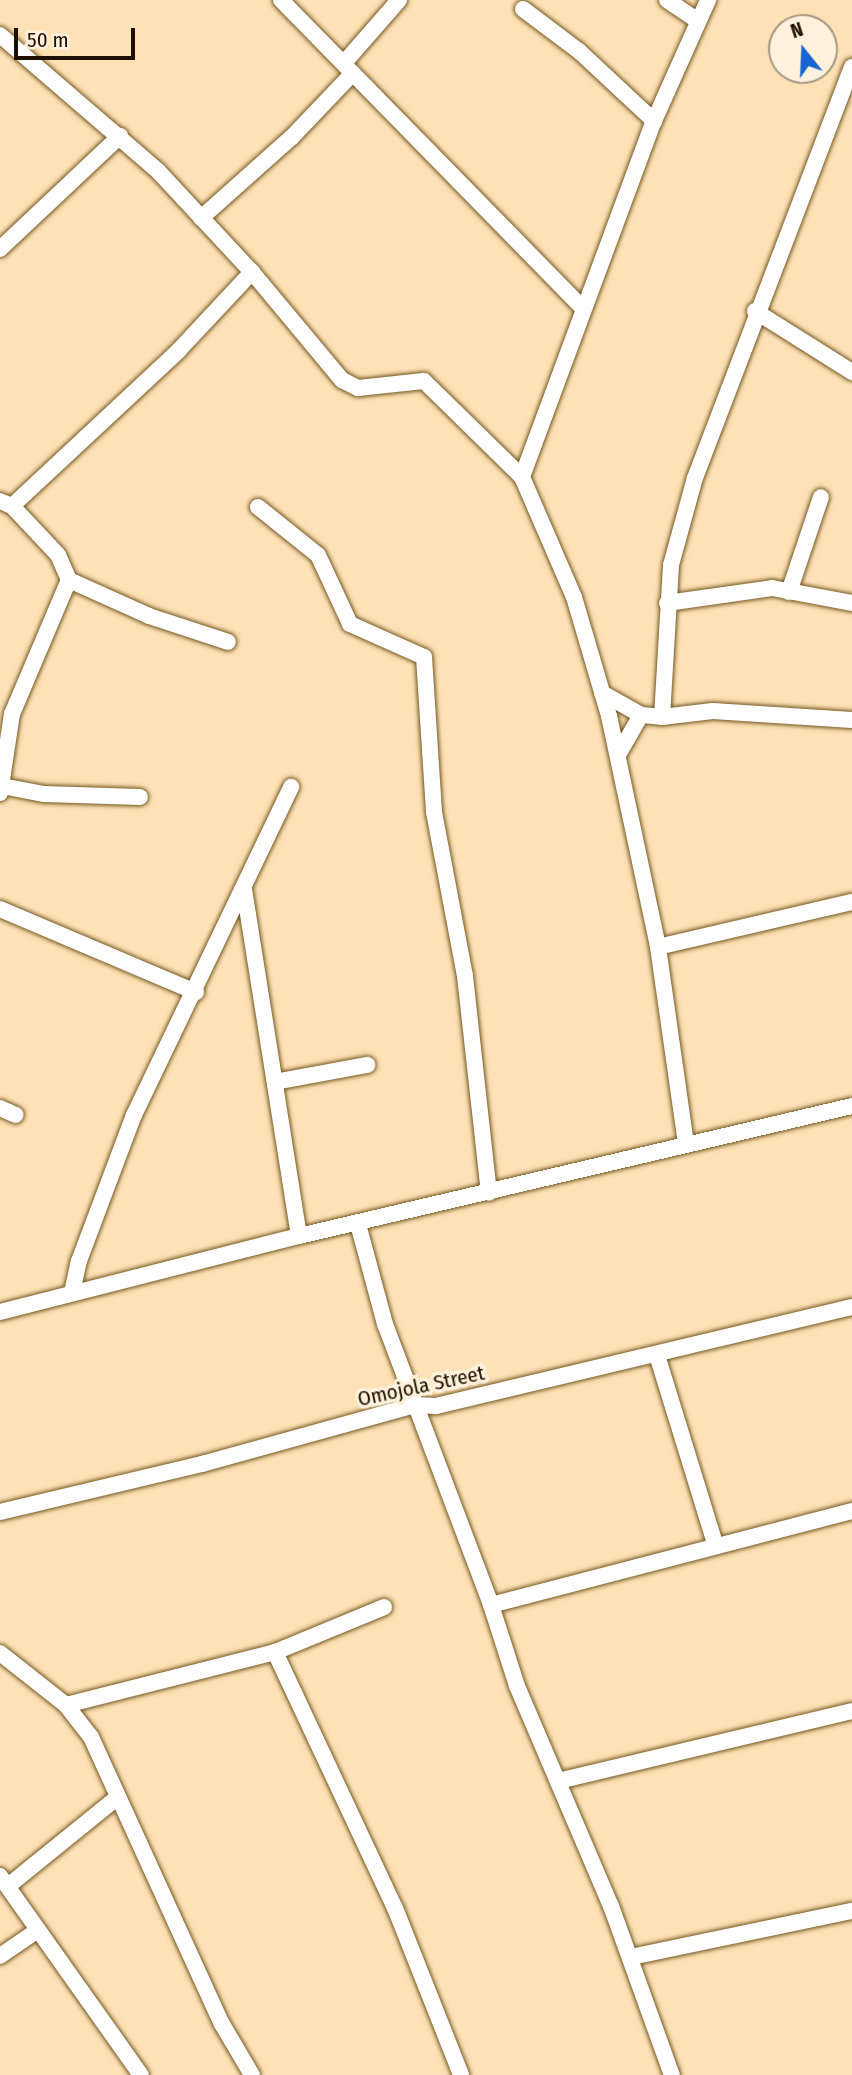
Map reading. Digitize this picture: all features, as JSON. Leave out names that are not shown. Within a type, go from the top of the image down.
[{"type":"street","points":[[281,0],[582,307]]},
{"type":"street","points":[[201,218],[292,137],[400,0]]},
{"type":"street","points":[[667,0],[697,20]]},
{"type":"street","points":[[522,477],[582,307],[654,121],[708,0]]},
{"type":"street","points":[[523,9],[579,51],[654,121]]},
{"type":"street","points":[[0,35],[120,136],[252,272],[349,386],[425,381],[522,477],[575,597],[618,755],[658,947],[685,1143]]},
{"type":"street","points":[[662,717],[671,565],[695,478],[755,311],[852,67]]},
{"type":"street","points":[[0,249],[120,136]]},
{"type":"street","points":[[229,642],[149,616],[69,580],[58,555],[6,504],[179,349],[252,272]]},
{"type":"street","points":[[755,311],[852,372]]},
{"type":"street","points":[[789,592],[821,497]]},
{"type":"street","points":[[258,507],[318,555],[350,624],[424,657],[434,813],[465,976],[489,1194]]},
{"type":"street","points":[[69,580],[6,710],[1,790],[140,797]]},
{"type":"street","points":[[667,603],[758,589],[852,603]]},
{"type":"street","points":[[602,693],[640,715],[662,717],[713,711],[852,720]]},
{"type":"street","points":[[618,755],[640,715]]},
{"type":"street","points":[[72,1293],[79,1261],[134,1115],[196,992],[291,787]]},
{"type":"street","points":[[244,889],[299,1236]]},
{"type":"street","points":[[658,947],[852,902]]},
{"type":"street","points":[[0,909],[196,992]]},
{"type":"street","points":[[275,1082],[367,1065]]},
{"type":"street","points":[[0,1312],[299,1236],[489,1194],[685,1143],[852,1106]]},
{"type":"street","points":[[0,1108],[16,1115]]},
{"type":"street","points":[[358,1224],[384,1324],[491,1605],[517,1686],[631,1957],[672,2075]]},
{"type":"street","name":"Omojola Street","points":[[0,1512],[202,1464],[415,1405],[436,1406],[852,1307]]},
{"type":"street","points":[[657,1355],[715,1544]]},
{"type":"street","points":[[491,1605],[715,1544],[852,1511]]},
{"type":"street","points":[[65,1705],[275,1652],[384,1607]]},
{"type":"street","points":[[275,1652],[395,1908],[461,2075]]},
{"type":"street","points":[[0,1654],[65,1705],[91,1737],[222,2024],[252,2075]]},
{"type":"street","points":[[558,1781],[852,1711]]},
{"type":"street","points":[[118,1797],[4,1881],[141,2075]]},
{"type":"street","points":[[631,1957],[852,1911]]},
{"type":"street","points":[[0,1956],[38,1930]]}]
